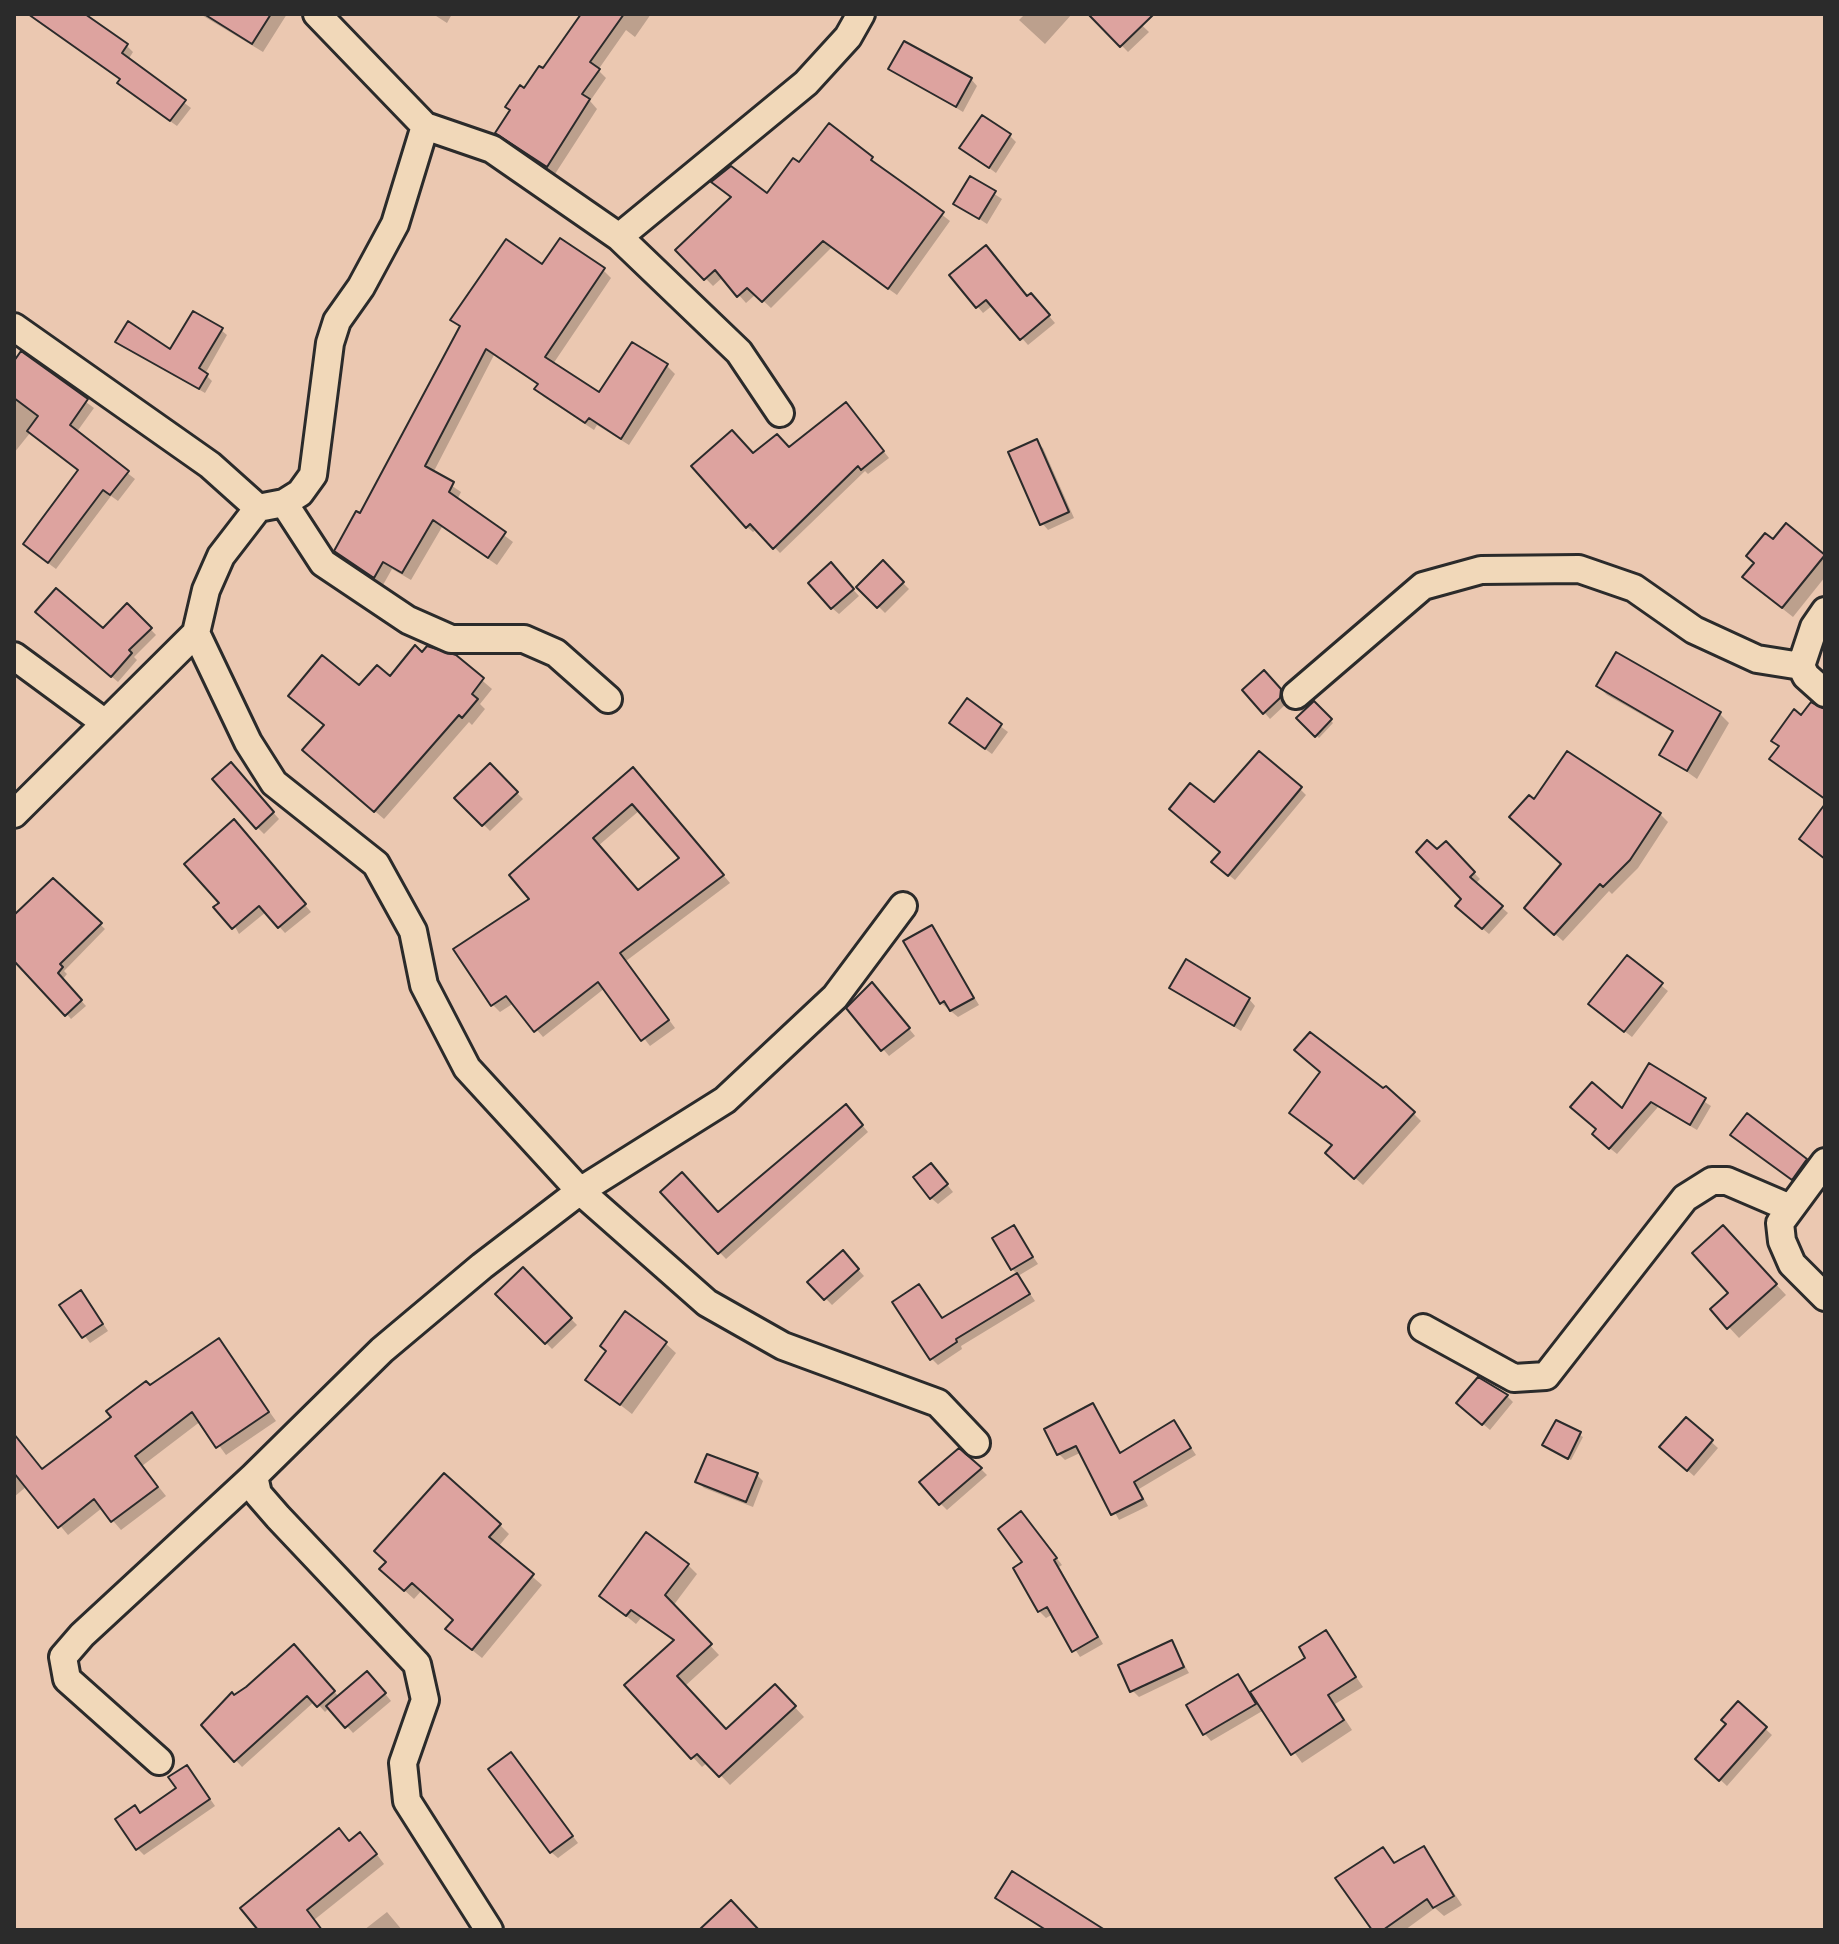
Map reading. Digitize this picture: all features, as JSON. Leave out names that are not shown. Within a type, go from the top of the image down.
[{"type":"street","points":[[317,14],[425,126],[492,149],[619,237],[739,352],[780,413]]},
{"type":"street","points":[[619,237],[806,83],[848,37],[861,14]]},
{"type":"street","points":[[14,814],[196,633],[206,590],[221,556],[258,508],[284,503],[300,493],[313,475],[330,343],[337,321],[361,287],[395,224],[425,126]]},
{"type":"street","points":[[14,327],[210,465],[258,508]]},
{"type":"street","points":[[284,503],[323,563],[408,620],[451,639],[524,639],[556,653],[608,699]]},
{"type":"street","points":[[1296,695],[1423,586],[1481,570],[1579,569],[1634,588],[1694,630],[1757,659],[1801,666]]},
{"type":"street","points":[[1825,611],[1814,627],[1801,666],[1806,676],[1825,693]]},
{"type":"street","points":[[196,633],[248,742],[274,783],[376,864],[413,931],[424,985],[467,1068],[580,1191],[707,1303],[783,1346],[938,1403],[976,1443]]},
{"type":"street","points":[[14,656],[105,723]]},
{"type":"street","points":[[159,1761],[67,1679],[63,1657],[382,1350],[580,1191],[725,1100],[835,997],[903,906]]},
{"type":"street","points":[[1825,1162],[1780,1223],[1782,1241],[1792,1264],[1825,1297]]},
{"type":"street","points":[[1423,1328],[1514,1378],[1546,1376],[1685,1198],[1712,1181],[1727,1181],[1790,1208]]},
{"type":"street","points":[[254,1476],[258,1494],[417,1664],[425,1700],[403,1763],[407,1801],[489,1930]]},
{"type":"building","points":[[28,14],[85,14],[128,44],[122,53],[186,100],[170,121],[117,83],[120,79]]},
{"type":"building","points":[[204,14],[271,14],[252,44]]},
{"type":"building","points":[[581,14],[624,14],[590,62],[600,69],[582,94],[590,99],[547,167],[495,133],[510,110],[505,107],[520,85],[524,88],[539,66],[543,68]]},
{"type":"building","points":[[1088,14],[1154,14],[1120,47]]},
{"type":"building","points":[[904,41],[972,78],[956,107],[888,69]]},
{"type":"building","points":[[982,115],[1011,134],[989,168],[959,148]]},
{"type":"building","points":[[829,123],[873,157],[871,160],[944,212],[888,289],[823,241],[762,302],[747,288],[737,297],[715,270],[704,280],[675,250],[731,197],[711,182],[731,166],[767,193],[793,158],[799,162]]},
{"type":"building","points":[[970,176],[996,191],[979,219],[953,204]]},
{"type":"building","points":[[560,238],[605,268],[545,357],[599,392],[632,342],[668,364],[621,439],[589,418],[585,423],[534,389],[538,384],[486,349],[425,466],[454,482],[449,492],[506,532],[488,558],[433,520],[402,573],[383,562],[374,578],[334,551],[356,511],[360,513],[460,326],[450,320],[506,239],[542,264]]},
{"type":"building","points":[[986,245],[1027,296],[1031,293],[1050,315],[1020,340],[986,300],[976,308],[949,275]]},
{"type":"building","points":[[193,311],[223,328],[199,368],[208,374],[199,389],[115,342],[128,321],[170,349]]},
{"type":"building","points":[[21,351],[88,399],[70,425],[129,471],[110,495],[103,490],[48,563],[23,544],[78,470],[27,431],[38,416],[14,398],[14,361]]},
{"type":"building","points":[[846,402],[884,451],[861,470],[858,466],[773,549],[750,524],[746,528],[691,466],[732,430],[753,453],[777,434],[789,447]]},
{"type":"building","points":[[1037,439],[1069,512],[1040,525],[1008,452]]},
{"type":"building","points":[[1786,523],[1825,555],[1782,608],[1742,577],[1754,563],[1746,556],[1765,533],[1773,539]]},
{"type":"building","points":[[883,560],[904,582],[877,608],[856,587]]},
{"type":"building","points":[[831,562],[854,589],[831,609],[808,583]]},
{"type":"building","points":[[56,588],[103,628],[127,603],[152,628],[129,650],[132,653],[111,677],[35,612]]},
{"type":"building","points":[[415,645],[422,652],[427,646],[456,655],[484,678],[472,694],[478,699],[462,718],[459,715],[374,812],[302,750],[324,725],[288,696],[322,655],[359,685],[377,665],[390,676]]},
{"type":"building","points":[[1616,652],[1721,712],[1687,771],[1659,755],[1673,731],[1596,686]]},
{"type":"building","points":[[1264,670],[1281,689],[1280,698],[1263,714],[1242,690]]},
{"type":"building","points":[[967,698],[1002,724],[985,749],[949,723]]},
{"type":"building","points":[[1314,701],[1332,719],[1315,737],[1296,718]]},
{"type":"building","points":[[1811,702],[1825,709],[1825,799],[1769,759],[1779,746],[1771,741],[1794,709],[1801,715]]},
{"type":"building","points":[[1259,751],[1302,787],[1228,876],[1211,862],[1220,852],[1169,809],[1190,783],[1214,802]]},
{"type":"building","points":[[1567,751],[1661,813],[1630,860],[1603,887],[1600,884],[1554,935],[1524,908],[1561,864],[1509,817],[1529,795],[1534,799]]},
{"type":"building","points":[[231,762],[274,812],[256,829],[212,779]]},
{"type":"building","points":[[490,763],[518,792],[482,826],[454,798]]},
{"type":"building","points":[[633,767],[724,875],[620,953],[669,1020],[641,1041],[598,982],[534,1032],[506,996],[491,1006],[453,949],[529,899],[509,875]],"holes":[[[632,804],[679,858],[638,890],[593,838]]]},
{"type":"building","points":[[1825,804],[1825,859],[1799,839]]},
{"type":"building","points":[[234,819],[306,904],[278,928],[259,906],[232,929],[213,907],[219,903],[184,864]]},
{"type":"building","points":[[1427,840],[1437,849],[1446,841],[1475,872],[1470,877],[1503,906],[1482,929],[1455,906],[1461,899],[1416,852]]},
{"type":"building","points":[[53,878],[102,923],[60,964],[63,967],[58,973],[82,1000],[65,1016],[14,961],[14,915]]},
{"type":"building","points":[[932,925],[974,998],[950,1011],[944,1001],[940,1004],[903,941]]},
{"type":"building","points":[[1627,955],[1663,983],[1624,1032],[1588,1004]]},
{"type":"building","points":[[1186,959],[1250,998],[1234,1026],[1169,988]]},
{"type":"building","points":[[872,982],[910,1028],[881,1051],[846,1008]]},
{"type":"building","points":[[1310,1032],[1383,1088],[1386,1086],[1415,1112],[1354,1179],[1325,1153],[1332,1145],[1289,1113],[1320,1072],[1294,1050]]},
{"type":"building","points":[[1649,1063],[1706,1098],[1690,1125],[1651,1102],[1609,1149],[1592,1134],[1596,1129],[1570,1107],[1592,1082],[1622,1108]]},
{"type":"building","points":[[846,1104],[863,1125],[718,1254],[660,1192],[682,1172],[718,1212]]},
{"type":"building","points":[[1747,1113],[1807,1159],[1792,1180],[1730,1135]]},
{"type":"building","points":[[931,1163],[948,1184],[930,1199],[913,1177]]},
{"type":"building","points":[[1014,1225],[1033,1257],[1011,1270],[992,1238]]},
{"type":"building","points":[[1723,1225],[1777,1284],[1727,1329],[1710,1309],[1728,1293],[1692,1253]]},
{"type":"building","points":[[843,1250],[859,1269],[824,1300],[807,1282]]},
{"type":"building","points":[[523,1267],[572,1318],[545,1344],[495,1294]]},
{"type":"building","points":[[1017,1273],[1030,1294],[956,1339],[957,1342],[930,1360],[892,1302],[919,1284],[942,1318]]},
{"type":"building","points":[[81,1290],[103,1324],[82,1338],[59,1305]]},
{"type":"building","points":[[625,1311],[667,1342],[620,1405],[585,1380],[606,1351],[600,1346]]},
{"type":"building","points":[[219,1338],[269,1412],[216,1448],[192,1412],[135,1456],[158,1487],[111,1522],[94,1499],[58,1528],[14,1473],[14,1434],[42,1469],[111,1417],[106,1411],[146,1381],[150,1385]]},
{"type":"building","points":[[1478,1377],[1508,1395],[1482,1425],[1456,1403]]},
{"type":"building","points":[[1093,1403],[1120,1453],[1174,1420],[1191,1448],[1134,1482],[1143,1499],[1111,1515],[1076,1446],[1057,1455],[1044,1429]]},
{"type":"building","points":[[1686,1417],[1713,1440],[1687,1471],[1659,1447]]},
{"type":"building","points":[[1556,1420],[1581,1432],[1568,1459],[1542,1445]]},
{"type":"building","points":[[959,1448],[982,1468],[939,1505],[919,1482]]},
{"type":"building","points":[[707,1454],[758,1473],[746,1502],[695,1482]]},
{"type":"building","points":[[444,1473],[501,1524],[489,1537],[534,1574],[472,1650],[445,1629],[453,1620],[412,1583],[404,1591],[379,1569],[386,1562],[374,1551]]},
{"type":"building","points":[[1021,1511],[1057,1558],[1054,1560],[1098,1637],[1072,1652],[1047,1607],[1038,1612],[1013,1568],[1022,1562],[998,1529]]},
{"type":"building","points":[[646,1532],[689,1564],[665,1595],[712,1644],[677,1676],[726,1729],[775,1684],[796,1706],[719,1777],[697,1754],[691,1759],[624,1685],[674,1640],[631,1610],[626,1616],[599,1596]]},
{"type":"building","points":[[1326,1630],[1356,1677],[1328,1695],[1344,1720],[1291,1755],[1250,1692],[1305,1658],[1299,1647]]},
{"type":"building","points":[[1172,1640],[1184,1667],[1130,1692],[1118,1665]]},
{"type":"building","points":[[294,1644],[335,1691],[317,1707],[307,1696],[234,1762],[201,1725],[232,1692],[234,1695],[246,1687]]},
{"type":"building","points":[[367,1671],[386,1693],[345,1728],[326,1706]]},
{"type":"building","points":[[1238,1674],[1256,1704],[1203,1735],[1186,1705]]},
{"type":"building","points":[[1738,1701],[1767,1727],[1719,1781],[1695,1759],[1726,1724],[1721,1720]]},
{"type":"building","points":[[511,1752],[573,1836],[550,1853],[488,1769]]},
{"type":"building","points":[[187,1765],[210,1799],[136,1850],[115,1819],[135,1805],[140,1813],[176,1788],[168,1777]]},
{"type":"building","points":[[339,1828],[349,1841],[360,1832],[377,1854],[307,1910],[322,1930],[258,1930],[240,1908]]},
{"type":"building","points":[[1424,1846],[1454,1896],[1433,1908],[1427,1899],[1383,1930],[1372,1930],[1335,1878],[1383,1847],[1394,1863]]},
{"type":"building","points":[[1012,1871],[1105,1930],[1046,1930],[995,1898]]},
{"type":"building","points":[[731,1900],[759,1930],[699,1930]]}]
